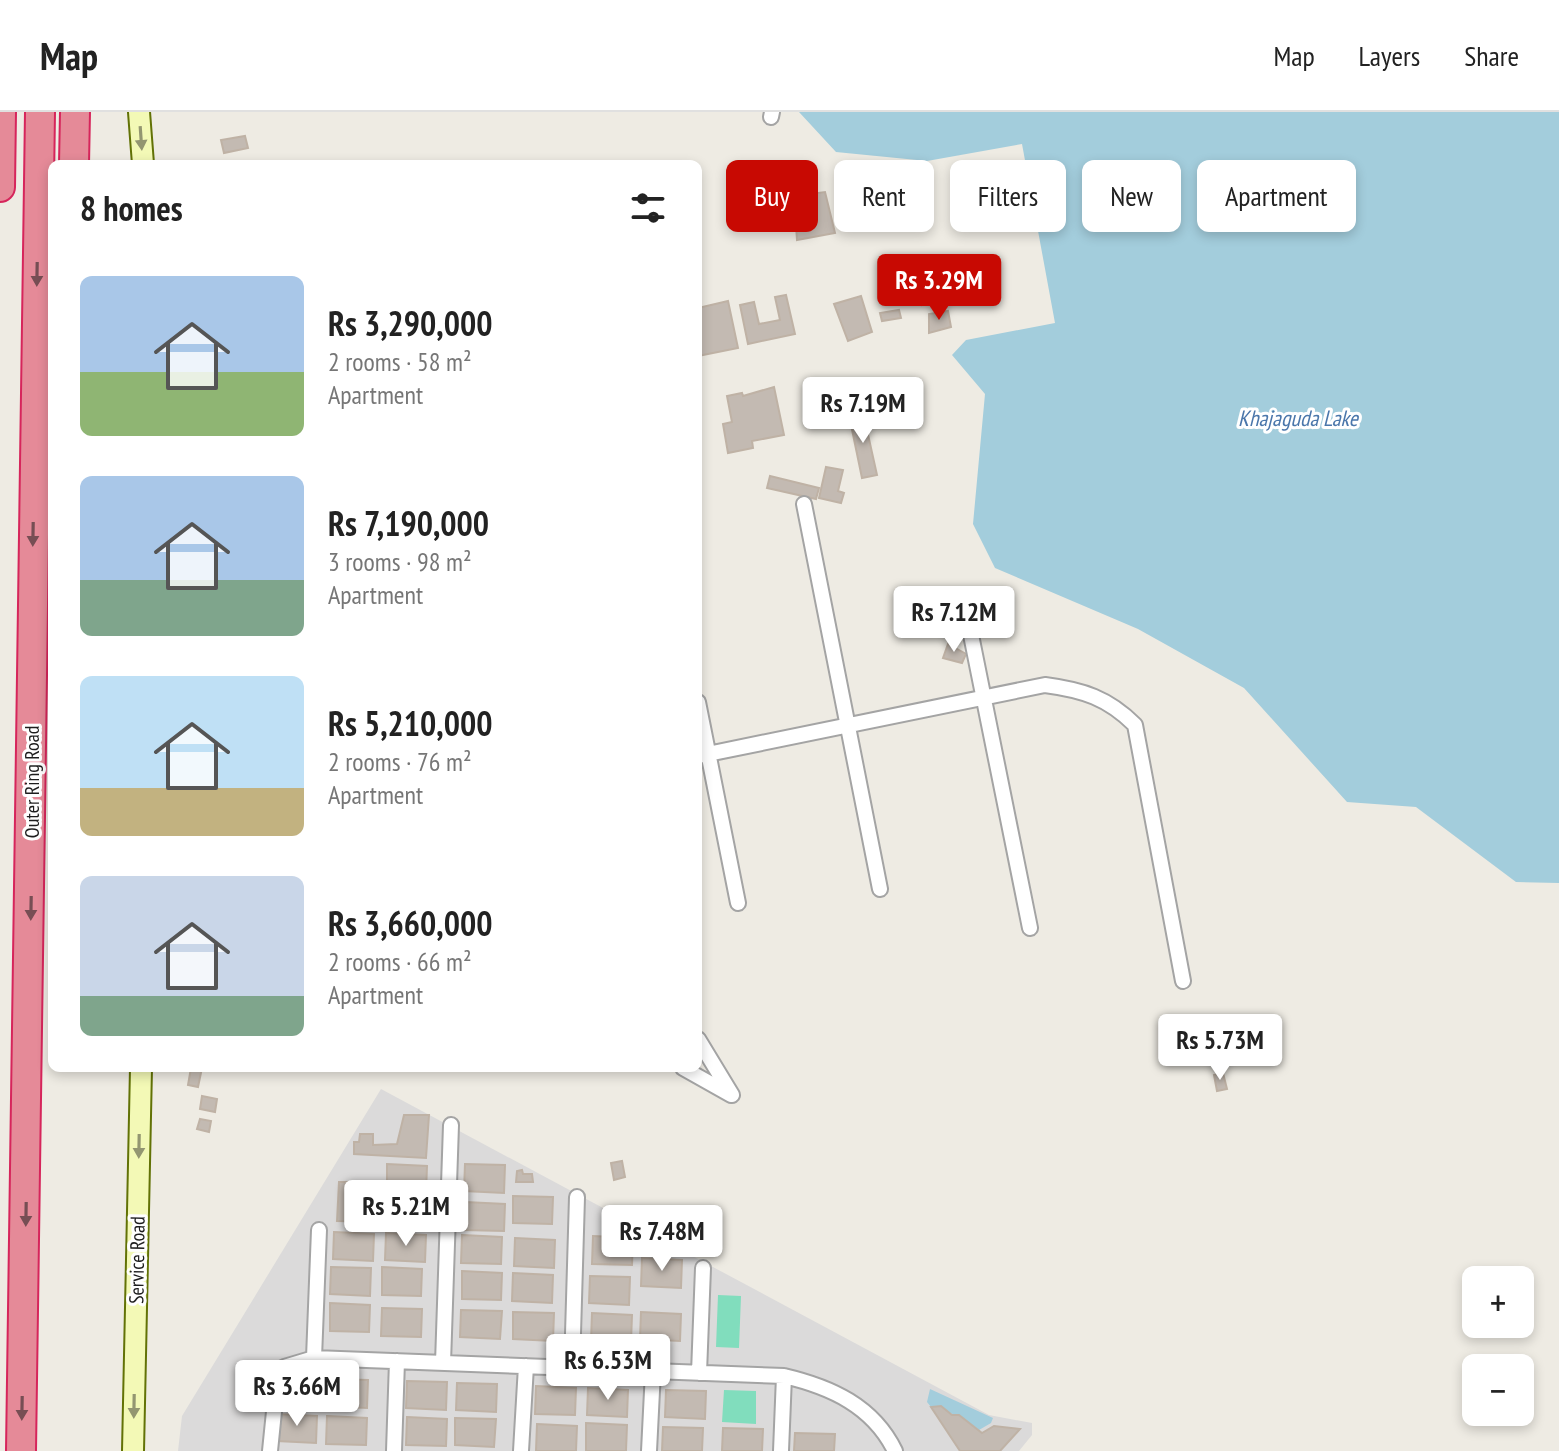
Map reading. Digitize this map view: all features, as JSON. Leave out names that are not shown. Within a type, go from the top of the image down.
[{"type":"highway","points":[[0,187],[1,112]]},
{"type":"highway","name":"Outer Ring Road","points":[[21,1451],[40,112]]},
{"type":"highway","points":[[74,160],[75,112]]},
{"type":"highway","points":[[32,830],[48,613]]},
{"type":"main road","points":[[139,112],[143,160]]},
{"type":"main road","name":"Service Road","points":[[133,1451],[141,1072]]},
{"type":"street","points":[[804,504],[880,889]]},
{"type":"street","points":[[966,610],[1030,928]]},
{"type":"street","points":[[738,903],[703,755],[1045,685],[1081,690],[1115,704],[1135,725],[1183,981]]},
{"type":"street","points":[[690,1072],[732,1095],[702,1046]]},
{"type":"street","points":[[443,1363],[451,1125]]},
{"type":"street","points":[[572,1368],[577,1197]]},
{"type":"street","points":[[314,1358],[319,1230]]},
{"type":"street","points":[[699,1373],[703,1268]]},
{"type":"street","points":[[270,1451],[277,1382],[284,1367],[314,1358],[784,1376],[814,1383],[858,1406],[888,1436],[895,1451]]},
{"type":"street","points":[[394,1451],[397,1361]]},
{"type":"street","points":[[521,1451],[526,1366]]},
{"type":"street","points":[[649,1451],[653,1371]]},
{"type":"street","points":[[781,1451],[784,1376]]},
{"type":"shaded area","points":[[381,1089],[989,1415],[1032,1423],[1032,1435],[1019,1451],[178,1451],[182,1416]]},
{"type":"green space","points":[[718,1295],[741,1296],[739,1348],[716,1347]]},
{"type":"green space","points":[[724,1390],[756,1391],[756,1424],[722,1422]]},
{"type":"water","name":"Khajaguda Lake","points":[[799,112],[1559,112],[1559,883],[1516,882],[1416,807],[1347,802],[1244,688],[1138,629],[995,568],[973,524],[985,394],[952,355],[966,340],[1055,323],[1038,232],[1066,232],[1066,160],[1025,160],[1022,144],[933,160],[836,152]]},
{"type":"water","points":[[930,1389],[993,1418],[991,1423],[979,1430],[959,1415],[931,1407],[927,1402]]},
{"type":"building","points":[[245,136],[248,148],[224,153],[221,140]]},
{"type":"building","points":[[825,192],[835,233],[797,240],[796,232],[818,232],[818,193]]},
{"type":"building","points":[[917,277],[945,280],[948,298],[922,305]]},
{"type":"building","points":[[898,286],[897,299],[882,302],[881,289]]},
{"type":"building","points":[[786,295],[795,334],[748,344],[740,305],[754,302],[759,324],[780,320],[775,297]]},
{"type":"building","points":[[861,296],[872,332],[848,341],[834,304]]},
{"type":"building","points":[[728,301],[738,348],[702,355],[702,307]]},
{"type":"building","points":[[899,310],[901,318],[882,321],[880,313]]},
{"type":"building","points":[[948,311],[951,327],[929,333],[929,314]]},
{"type":"building","points":[[774,387],[784,435],[752,441],[753,448],[728,453],[723,424],[732,422],[727,396],[742,393],[743,396]]},
{"type":"building","points":[[863,412],[877,475],[862,478],[849,415]]},
{"type":"building","points":[[826,467],[843,470],[838,491],[844,493],[841,503],[819,498]]},
{"type":"building","points":[[770,476],[819,488],[816,499],[767,488]]},
{"type":"building","points":[[948,644],[966,654],[962,663],[943,658]]},
{"type":"building","points":[[190,1072],[201,1072],[198,1087],[188,1085]]},
{"type":"building","points":[[1223,1073],[1227,1089],[1217,1091],[1214,1075]]},
{"type":"building","points":[[202,1096],[217,1099],[215,1112],[200,1109]]},
{"type":"building","points":[[404,1115],[429,1115],[426,1158],[354,1154],[354,1142],[359,1142],[360,1134],[373,1134],[373,1145],[397,1144]]},
{"type":"building","points":[[200,1119],[211,1121],[209,1132],[197,1129]]},
{"type":"building","points":[[622,1161],[625,1177],[614,1180],[611,1163]]},
{"type":"building","points":[[387,1164],[427,1166],[426,1193],[387,1192]]},
{"type":"building","points":[[465,1164],[505,1165],[504,1193],[464,1191]]},
{"type":"building","points":[[522,1170],[523,1174],[532,1174],[533,1182],[516,1182],[517,1171]]},
{"type":"building","points":[[339,1182],[377,1182],[376,1222],[337,1221]]},
{"type":"building","points":[[513,1196],[553,1197],[552,1224],[513,1223]]},
{"type":"building","points":[[384,1198],[424,1200],[423,1227],[383,1226]]},
{"type":"building","points":[[465,1202],[505,1204],[504,1231],[464,1230]]},
{"type":"building","points":[[334,1232],[374,1234],[373,1261],[333,1259]]},
{"type":"building","points":[[386,1233],[426,1235],[425,1262],[385,1260]]},
{"type":"building","points":[[462,1235],[502,1237],[501,1264],[461,1263]]},
{"type":"building","points":[[593,1236],[633,1238],[632,1265],[592,1264]]},
{"type":"building","points":[[515,1238],[555,1240],[554,1268],[514,1266]]},
{"type":"building","points":[[642,1258],[682,1260],[681,1288],[641,1286]]},
{"type":"building","points":[[331,1267],[371,1268],[370,1296],[330,1294]]},
{"type":"building","points":[[382,1267],[422,1269],[421,1296],[382,1295]]},
{"type":"building","points":[[462,1271],[502,1273],[501,1300],[462,1299]]},
{"type":"building","points":[[513,1273],[553,1275],[552,1303],[512,1301]]},
{"type":"building","points":[[590,1276],[630,1277],[629,1305],[589,1303]]},
{"type":"building","points":[[330,1303],[370,1305],[369,1332],[330,1331]]},
{"type":"building","points":[[382,1308],[422,1309],[421,1337],[381,1336]]},
{"type":"building","points":[[461,1310],[502,1311],[500,1339],[460,1337]]},
{"type":"building","points":[[513,1312],[554,1313],[553,1341],[513,1339]]},
{"type":"building","points":[[641,1312],[681,1314],[680,1341],[640,1339]]},
{"type":"building","points":[[592,1313],[632,1315],[631,1342],[591,1341]]},
{"type":"building","points":[[279,1378],[320,1380],[318,1408],[279,1406]]},
{"type":"building","points":[[328,1379],[368,1380],[367,1408],[327,1406]]},
{"type":"building","points":[[407,1381],[447,1382],[446,1410],[406,1408]]},
{"type":"building","points":[[457,1383],[497,1384],[496,1412],[456,1410]]},
{"type":"building","points":[[536,1386],[576,1388],[575,1415],[535,1414]]},
{"type":"building","points":[[588,1388],[628,1390],[627,1417],[587,1415]]},
{"type":"building","points":[[666,1390],[706,1391],[705,1419],[665,1417]]},
{"type":"building","points":[[941,1406],[982,1433],[994,1426],[1020,1429],[1000,1451],[960,1451],[931,1407]]},
{"type":"building","points":[[277,1414],[317,1416],[316,1443],[277,1441]]},
{"type":"building","points":[[327,1416],[367,1418],[366,1445],[326,1444]]},
{"type":"building","points":[[407,1417],[447,1419],[446,1446],[406,1445]]},
{"type":"building","points":[[455,1418],[496,1419],[494,1447],[455,1445]]},
{"type":"building","points":[[586,1423],[627,1425],[626,1451],[586,1451]]},
{"type":"building","points":[[537,1424],[577,1426],[576,1451],[536,1451]]},
{"type":"building","points":[[663,1427],[703,1428],[702,1451],[662,1451]]},
{"type":"building","points":[[723,1428],[763,1429],[762,1451],[722,1451]]},
{"type":"building","points":[[795,1433],[835,1434],[834,1451],[794,1451]]}]
